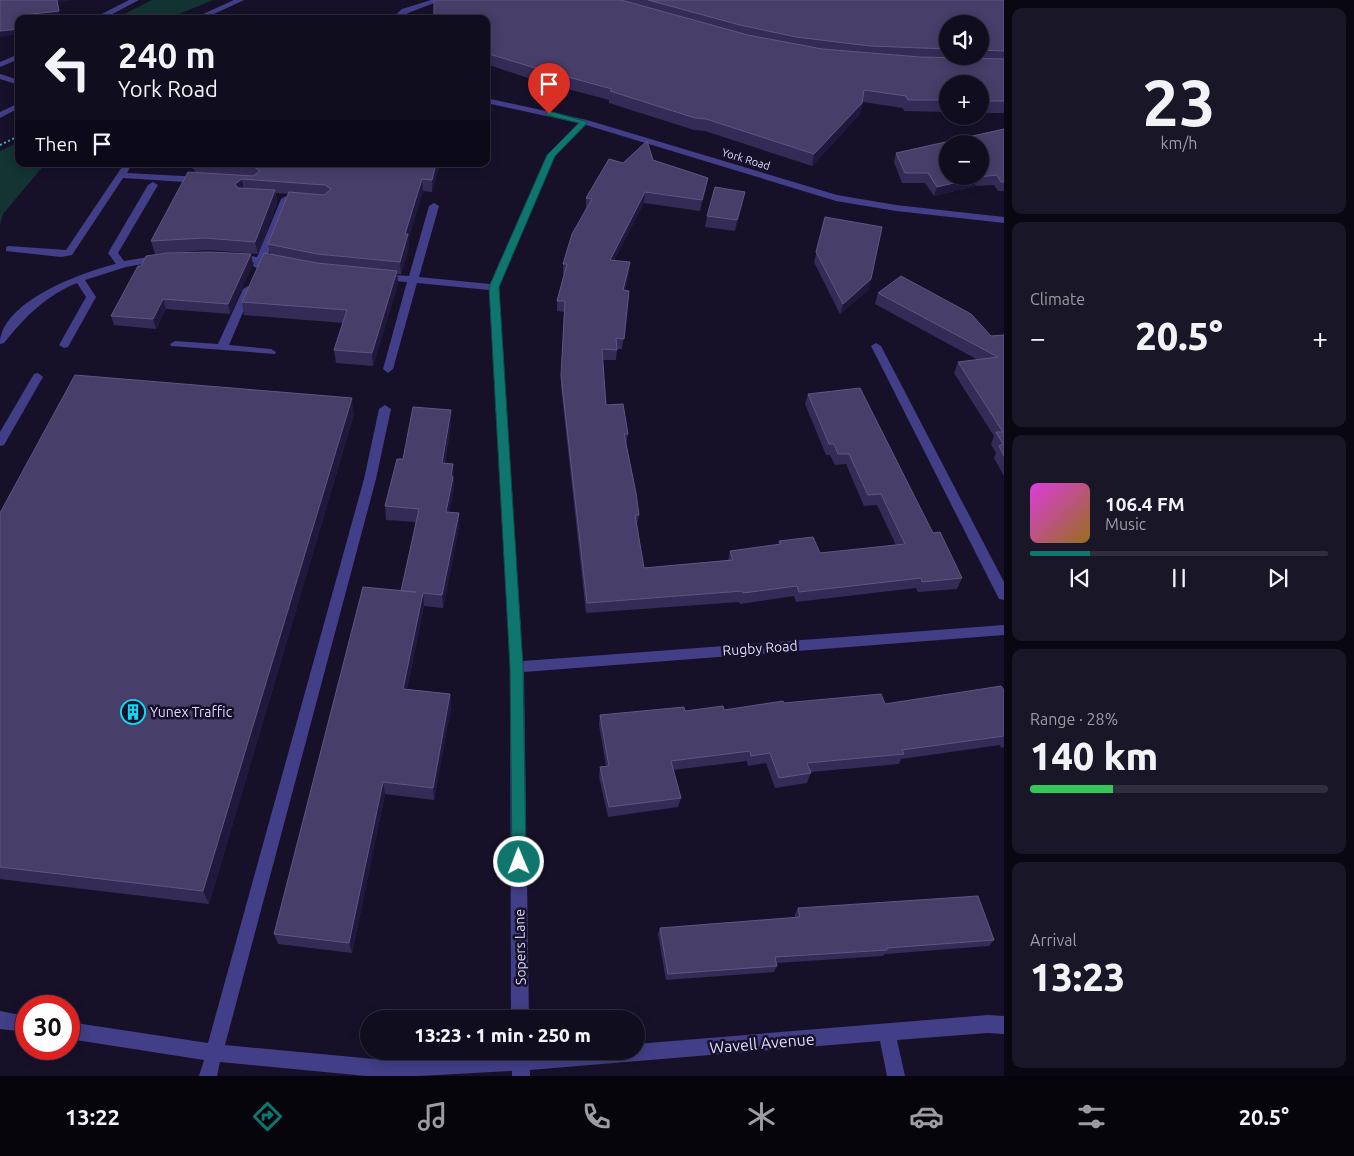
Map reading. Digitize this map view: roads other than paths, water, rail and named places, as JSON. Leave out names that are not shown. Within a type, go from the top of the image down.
[{"type":"street","points":[[104,15],[135,0]]},
{"type":"street","points":[[205,15],[240,0]]},
{"type":"street","points":[[400,15],[405,11],[438,0]]},
{"type":"street","points":[[0,65],[15,58]]},
{"type":"street","points":[[0,76],[15,82]]},
{"type":"street","name":"York Road","points":[[490,101],[584,122],[836,198],[896,208],[1004,220]]},
{"type":"street","points":[[0,115],[15,107]]},
{"type":"street","name":"Sopers Lane","points":[[520,1010],[517,667],[494,287],[551,155],[584,122]]},
{"type":"street","points":[[9,249],[61,254],[69,253],[126,167]]},
{"type":"street","points":[[120,175],[207,180]]},
{"type":"street","points":[[122,265],[114,253],[153,185]]},
{"type":"street","points":[[222,348],[286,199]]},
{"type":"street","points":[[388,369],[434,206]]},
{"type":"street","points":[[226,256],[286,265]]},
{"type":"street","points":[[0,341],[25,311],[51,292],[122,265],[175,257]]},
{"type":"street","points":[[375,276],[494,287]]},
{"type":"street","points":[[64,345],[91,297],[80,280]]},
{"type":"street","points":[[174,344],[271,352]]},
{"type":"street","points":[[876,346],[1004,595]]},
{"type":"street","points":[[0,442],[38,377]]},
{"type":"street","points":[[208,1076],[370,479],[385,409]]},
{"type":"street","name":"Rugby Road","points":[[517,667],[1004,630]]},
{"type":"street","points":[[0,1020],[15,1022]]},
{"type":"street","name":"Wavell Avenue","points":[[80,1033],[214,1053],[385,1069],[521,1063],[988,1024],[1004,1025]]},
{"type":"street","points":[[887,1033],[896,1076]]},
{"type":"place","name":"Yunex Traffic","points":[[133,712]]}]
